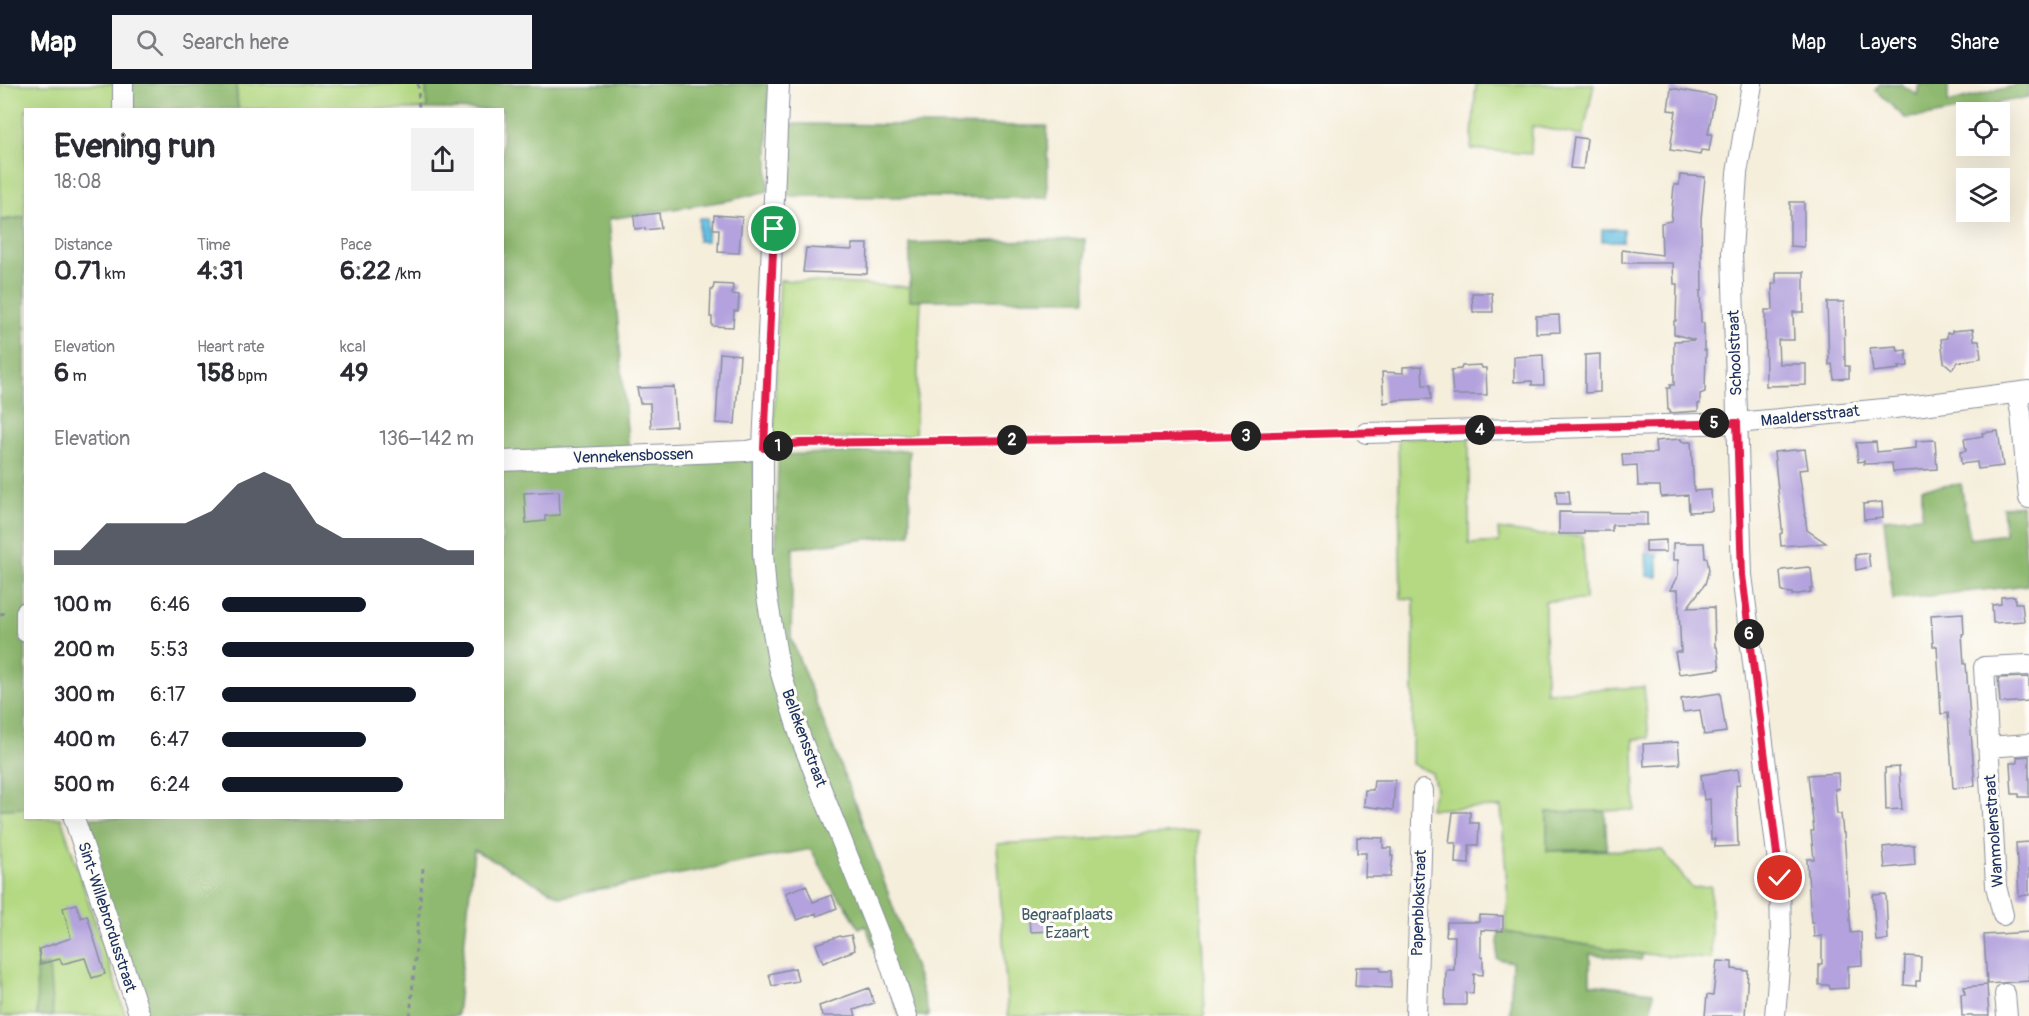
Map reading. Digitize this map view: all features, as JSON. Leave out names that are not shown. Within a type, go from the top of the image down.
[{"type":"street","points":[[123,84],[123,108]]},
{"type":"street","name":"Bellekensstraat","points":[[779,84],[764,448],[763,554],[766,591],[779,667],[800,736],[885,949],[907,1016]]},
{"type":"street","name":"Schoolstraat","points":[[1752,84],[1737,173],[1733,224],[1737,423],[1742,575],[1780,878],[1781,943],[1775,1016]]},
{"type":"street","points":[[2023,392],[2021,413],[2029,498]]},
{"type":"street","name":"Maaldersstraat","points":[[1366,433],[1737,423],[1915,406],[2023,392]]},
{"type":"street","name":"Vennekensbossen","points":[[504,461],[746,451],[764,448]]},
{"type":"street","name":"Wanmolenstraat","points":[[2003,915],[1996,886],[1984,667],[2029,665]]},
{"type":"street","points":[[1988,747],[2029,744]]},
{"type":"street","name":"Papenblokstraat","points":[[1416,1016],[1423,790]]},
{"type":"street","name":"Sint-Willebrordusstraat","points":[[74,819],[140,1016]]},
{"type":"street","points":[[2005,994],[2007,1016]]},
{"type":"path","points":[[418,84],[420,108]]},
{"type":"path","points":[[764,448],[800,443],[1366,433]]},
{"type":"path","points":[[410,1016],[423,868]]},
{"type":"green space","points":[[0,84],[120,84],[120,108],[24,108],[24,217],[0,220]]},
{"type":"green space","points":[[127,84],[236,84],[238,108],[128,108]]},
{"type":"green space","points":[[236,84],[426,84],[427,108],[238,108]]},
{"type":"green space","points":[[426,84],[768,84],[768,191],[731,200],[609,219],[630,465],[754,457],[754,544],[776,546],[778,455],[909,450],[910,534],[793,548],[791,638],[868,837],[918,977],[929,1016],[899,1016],[866,926],[859,928],[845,904],[834,892],[811,849],[561,897],[474,850],[457,1016],[146,1016],[77,819],[504,819],[504,108],[427,108]]},
{"type":"green space","points":[[1476,84],[1594,84],[1583,136],[1532,126],[1531,154],[1471,149]]},
{"type":"green space","points":[[1880,84],[1901,84],[1917,95],[1919,84],[1948,84],[1948,103],[2021,84],[2029,84],[2029,97],[2003,102],[1956,102],[1956,111],[1905,118],[1875,90]]},
{"type":"green space","points":[[790,124],[1047,126],[1048,198],[784,196]]},
{"type":"green space","points":[[24,217],[24,808],[0,809],[0,221]]},
{"type":"green space","points":[[1085,239],[1086,300],[910,300],[910,243]]},
{"type":"green space","points":[[780,280],[910,287],[910,299],[921,300],[915,435],[773,442]]},
{"type":"green space","points":[[1469,436],[1469,544],[1499,542],[1498,529],[1541,535],[1583,536],[1585,600],[1545,601],[1546,692],[1644,687],[1649,738],[1634,739],[1635,810],[1547,812],[1547,851],[1662,850],[1692,888],[1711,886],[1711,959],[1643,954],[1505,932],[1508,898],[1501,807],[1429,809],[1436,789],[1432,773],[1412,764],[1414,599],[1401,599],[1398,438]]},
{"type":"green space","points":[[1961,484],[1970,539],[2005,534],[2003,507],[2022,505],[2028,585],[1893,600],[1884,519],[1922,516],[1922,488]]},
{"type":"green space","points":[[24,808],[24,819],[61,819],[126,1016],[0,1016],[0,809]]},
{"type":"green space","points":[[1605,811],[1607,849],[1547,851],[1547,812]]},
{"type":"green space","name":"Begraafplaats Ezaart","points":[[1198,832],[1205,1016],[1008,1016],[997,844]]},
{"type":"green space","points":[[1499,931],[1643,954],[1641,960],[1590,954],[1590,984],[1653,992],[1651,1016],[1510,1016],[1512,962],[1497,959]]},
{"type":"green space","points":[[49,966],[53,1016],[37,1016],[36,967]]},
{"type":"water","points":[[699,218],[708,218],[707,241],[698,241]]},
{"type":"water","points":[[1602,229],[1623,229],[1623,241],[1602,241]]},
{"type":"water","points":[[1646,554],[1658,554],[1658,577],[1647,576]]},
{"type":"building","points":[[1671,88],[1715,96],[1708,134],[1712,134],[1709,151],[1701,150],[1700,155],[1670,150],[1676,111],[1668,110]]},
{"type":"building","points":[[1574,137],[1587,139],[1583,169],[1570,168]]},
{"type":"building","points":[[1680,175],[1705,177],[1701,219],[1702,291],[1700,291],[1701,323],[1704,323],[1704,350],[1706,350],[1705,392],[1700,394],[1698,411],[1670,413],[1667,388],[1674,385],[1674,341],[1695,340],[1674,334],[1677,284],[1674,284],[1673,263],[1622,263],[1622,250],[1662,255],[1661,223],[1671,221],[1674,185],[1679,185]]},
{"type":"building","points":[[1790,202],[1804,202],[1804,247],[1790,246]]},
{"type":"building","points":[[659,213],[661,228],[635,229],[634,216]]},
{"type":"building","points":[[714,215],[742,217],[739,253],[718,252],[719,229],[713,229]]},
{"type":"building","points":[[852,244],[868,244],[867,274],[803,272],[806,248],[852,250]]},
{"type":"building","points":[[1776,272],[1804,272],[1804,312],[1793,312],[1794,340],[1778,340],[1779,364],[1806,364],[1806,385],[1766,386],[1765,310],[1773,310],[1772,284],[1776,284]]},
{"type":"building","points":[[714,284],[733,285],[732,294],[739,295],[738,311],[734,311],[733,327],[712,326],[711,290]]},
{"type":"building","points":[[1472,293],[1492,293],[1493,312],[1473,312]]},
{"type":"building","points":[[1827,302],[1844,302],[1845,366],[1849,366],[1849,378],[1834,379],[1832,364],[1829,365]]},
{"type":"building","points":[[1559,315],[1560,332],[1536,333],[1536,316]]},
{"type":"building","points":[[1973,329],[1974,340],[1979,340],[1981,358],[1958,362],[1952,369],[1944,362],[1941,339],[1947,338],[1947,333],[1952,333],[1952,331]]},
{"type":"building","points":[[1897,346],[1898,351],[1906,350],[1908,366],[1873,372],[1870,348]]},
{"type":"building","points":[[720,353],[740,355],[735,424],[716,423]]},
{"type":"building","points":[[1600,354],[1600,392],[1585,393],[1585,355]]},
{"type":"building","points":[[1543,355],[1544,385],[1532,385],[1532,381],[1514,382],[1514,357]]},
{"type":"building","points":[[1481,365],[1482,368],[1486,368],[1487,395],[1453,395],[1451,370],[1461,369],[1462,366]]},
{"type":"building","points":[[1422,366],[1423,385],[1430,385],[1431,399],[1398,400],[1384,403],[1382,372],[1403,373],[1403,367]]},
{"type":"building","points":[[674,387],[676,426],[651,428],[650,403],[640,403],[637,388]]},
{"type":"building","points":[[1998,431],[2003,466],[1978,469],[1977,462],[1961,464],[1960,452],[1966,451],[1964,439]]},
{"type":"building","points":[[1681,439],[1682,442],[1691,442],[1694,491],[1711,490],[1712,511],[1689,512],[1688,495],[1661,497],[1660,486],[1638,486],[1637,465],[1623,466],[1622,454],[1656,453],[1655,441]]},
{"type":"building","points":[[1935,440],[1937,469],[1893,472],[1892,463],[1864,464],[1864,461],[1858,462],[1856,443],[1876,442],[1877,452],[1916,448],[1916,441]]},
{"type":"building","points":[[1805,449],[1808,469],[1799,470],[1807,530],[1826,543],[1781,546],[1782,528],[1774,452]]},
{"type":"building","points":[[559,491],[560,515],[545,516],[545,521],[526,523],[524,493]]},
{"type":"building","points":[[1556,491],[1569,491],[1570,504],[1557,504]]},
{"type":"building","points":[[1882,502],[1883,518],[1864,520],[1863,504]]},
{"type":"building","points":[[1559,512],[1647,513],[1647,525],[1612,525],[1612,531],[1559,534]]},
{"type":"building","points":[[1666,540],[1666,552],[1646,552],[1646,541]]},
{"type":"building","points":[[1673,543],[1704,543],[1709,570],[1705,584],[1687,608],[1714,607],[1715,647],[1717,647],[1720,669],[1679,674],[1675,652],[1681,652],[1678,590],[1670,590],[1678,575],[1678,560],[1673,560]]},
{"type":"building","points":[[1868,553],[1870,567],[1856,570],[1855,555]]},
{"type":"building","points":[[1811,568],[1813,589],[1810,589],[1811,592],[1792,595],[1792,593],[1782,592],[1780,572],[1782,570]]},
{"type":"building","points":[[2015,596],[2015,603],[2022,603],[2024,621],[1993,623],[1992,605],[2001,604],[2001,597]]},
{"type":"building","points":[[1963,613],[1964,664],[1966,664],[1975,786],[1953,788],[1948,713],[1941,714],[1937,646],[1933,646],[1931,615]]},
{"type":"building","points":[[2029,677],[2029,701],[2000,703],[1998,678]]},
{"type":"building","points":[[1720,693],[1726,732],[1704,735],[1700,710],[1683,712],[1681,699]]},
{"type":"building","points":[[1678,742],[1680,764],[1644,766],[1643,744]]},
{"type":"building","points":[[2029,756],[2029,797],[2019,797],[2019,794],[2012,794],[2010,763],[2017,763],[2017,757]]},
{"type":"building","points":[[1899,767],[1902,809],[1886,810],[1885,768]]},
{"type":"building","points":[[1738,769],[1740,784],[1736,785],[1738,846],[1715,847],[1715,839],[1711,839],[1710,799],[1704,800],[1701,775]]},
{"type":"building","points":[[1838,773],[1839,789],[1835,789],[1837,814],[1841,814],[1844,833],[1851,933],[1861,932],[1862,965],[1848,966],[1848,988],[1830,989],[1829,985],[1819,985],[1822,936],[1814,937],[1813,922],[1811,922],[1807,859],[1814,859],[1811,831],[1814,831],[1808,775]]},
{"type":"building","points":[[1374,780],[1395,780],[1393,810],[1364,806],[1365,790],[1373,790]]},
{"type":"building","points":[[1453,812],[1470,812],[1470,823],[1479,823],[1478,845],[1469,845],[1469,864],[1455,863],[1456,843],[1449,843]]},
{"type":"building","points":[[1357,837],[1383,838],[1383,848],[1391,848],[1391,856],[1393,856],[1390,877],[1365,877],[1366,853],[1357,853]]},
{"type":"building","points":[[2029,842],[2029,895],[2019,896],[2016,843]]},
{"type":"building","points":[[1914,845],[1915,865],[1885,868],[1883,847]]},
{"type":"building","points":[[806,885],[813,902],[832,895],[837,908],[817,916],[816,913],[797,920],[786,893]]},
{"type":"building","points":[[1886,894],[1888,940],[1876,941],[1873,895]]},
{"type":"building","points":[[76,904],[81,918],[87,915],[105,974],[92,978],[85,958],[62,964],[60,959],[40,964],[39,949],[71,938],[63,908]]},
{"type":"building","points":[[1479,915],[1503,916],[1503,931],[1481,930],[1483,975],[1474,974],[1473,994],[1466,993],[1466,1005],[1445,1005],[1446,970],[1454,970],[1455,936],[1446,936],[1447,922],[1479,922]]},
{"type":"building","points":[[1053,917],[1054,931],[1030,932],[1029,918]]},
{"type":"building","points":[[2029,932],[2029,981],[1987,984],[1984,935]]},
{"type":"building","points":[[851,935],[855,950],[823,963],[816,944]]},
{"type":"building","points":[[1905,956],[1921,957],[1920,981],[1916,981],[1916,986],[1904,985]]},
{"type":"building","points":[[1717,961],[1732,962],[1732,969],[1748,971],[1745,1016],[1705,1016],[1707,995],[1713,996]]},
{"type":"building","points":[[1356,967],[1380,967],[1381,971],[1391,971],[1391,988],[1355,986]]},
{"type":"building","points":[[795,968],[798,981],[772,986],[769,974]]},
{"type":"building","points":[[1987,985],[1989,1016],[1962,1016],[1961,994],[1965,994],[1964,987]]},
{"type":"building","points":[[869,988],[874,1003],[854,1010],[856,1016],[822,1016],[819,1006]]},
{"type":"route","points":[[774,229],[764,448],[800,443],[1161,438],[1737,423],[1742,575],[1780,878]]}]
